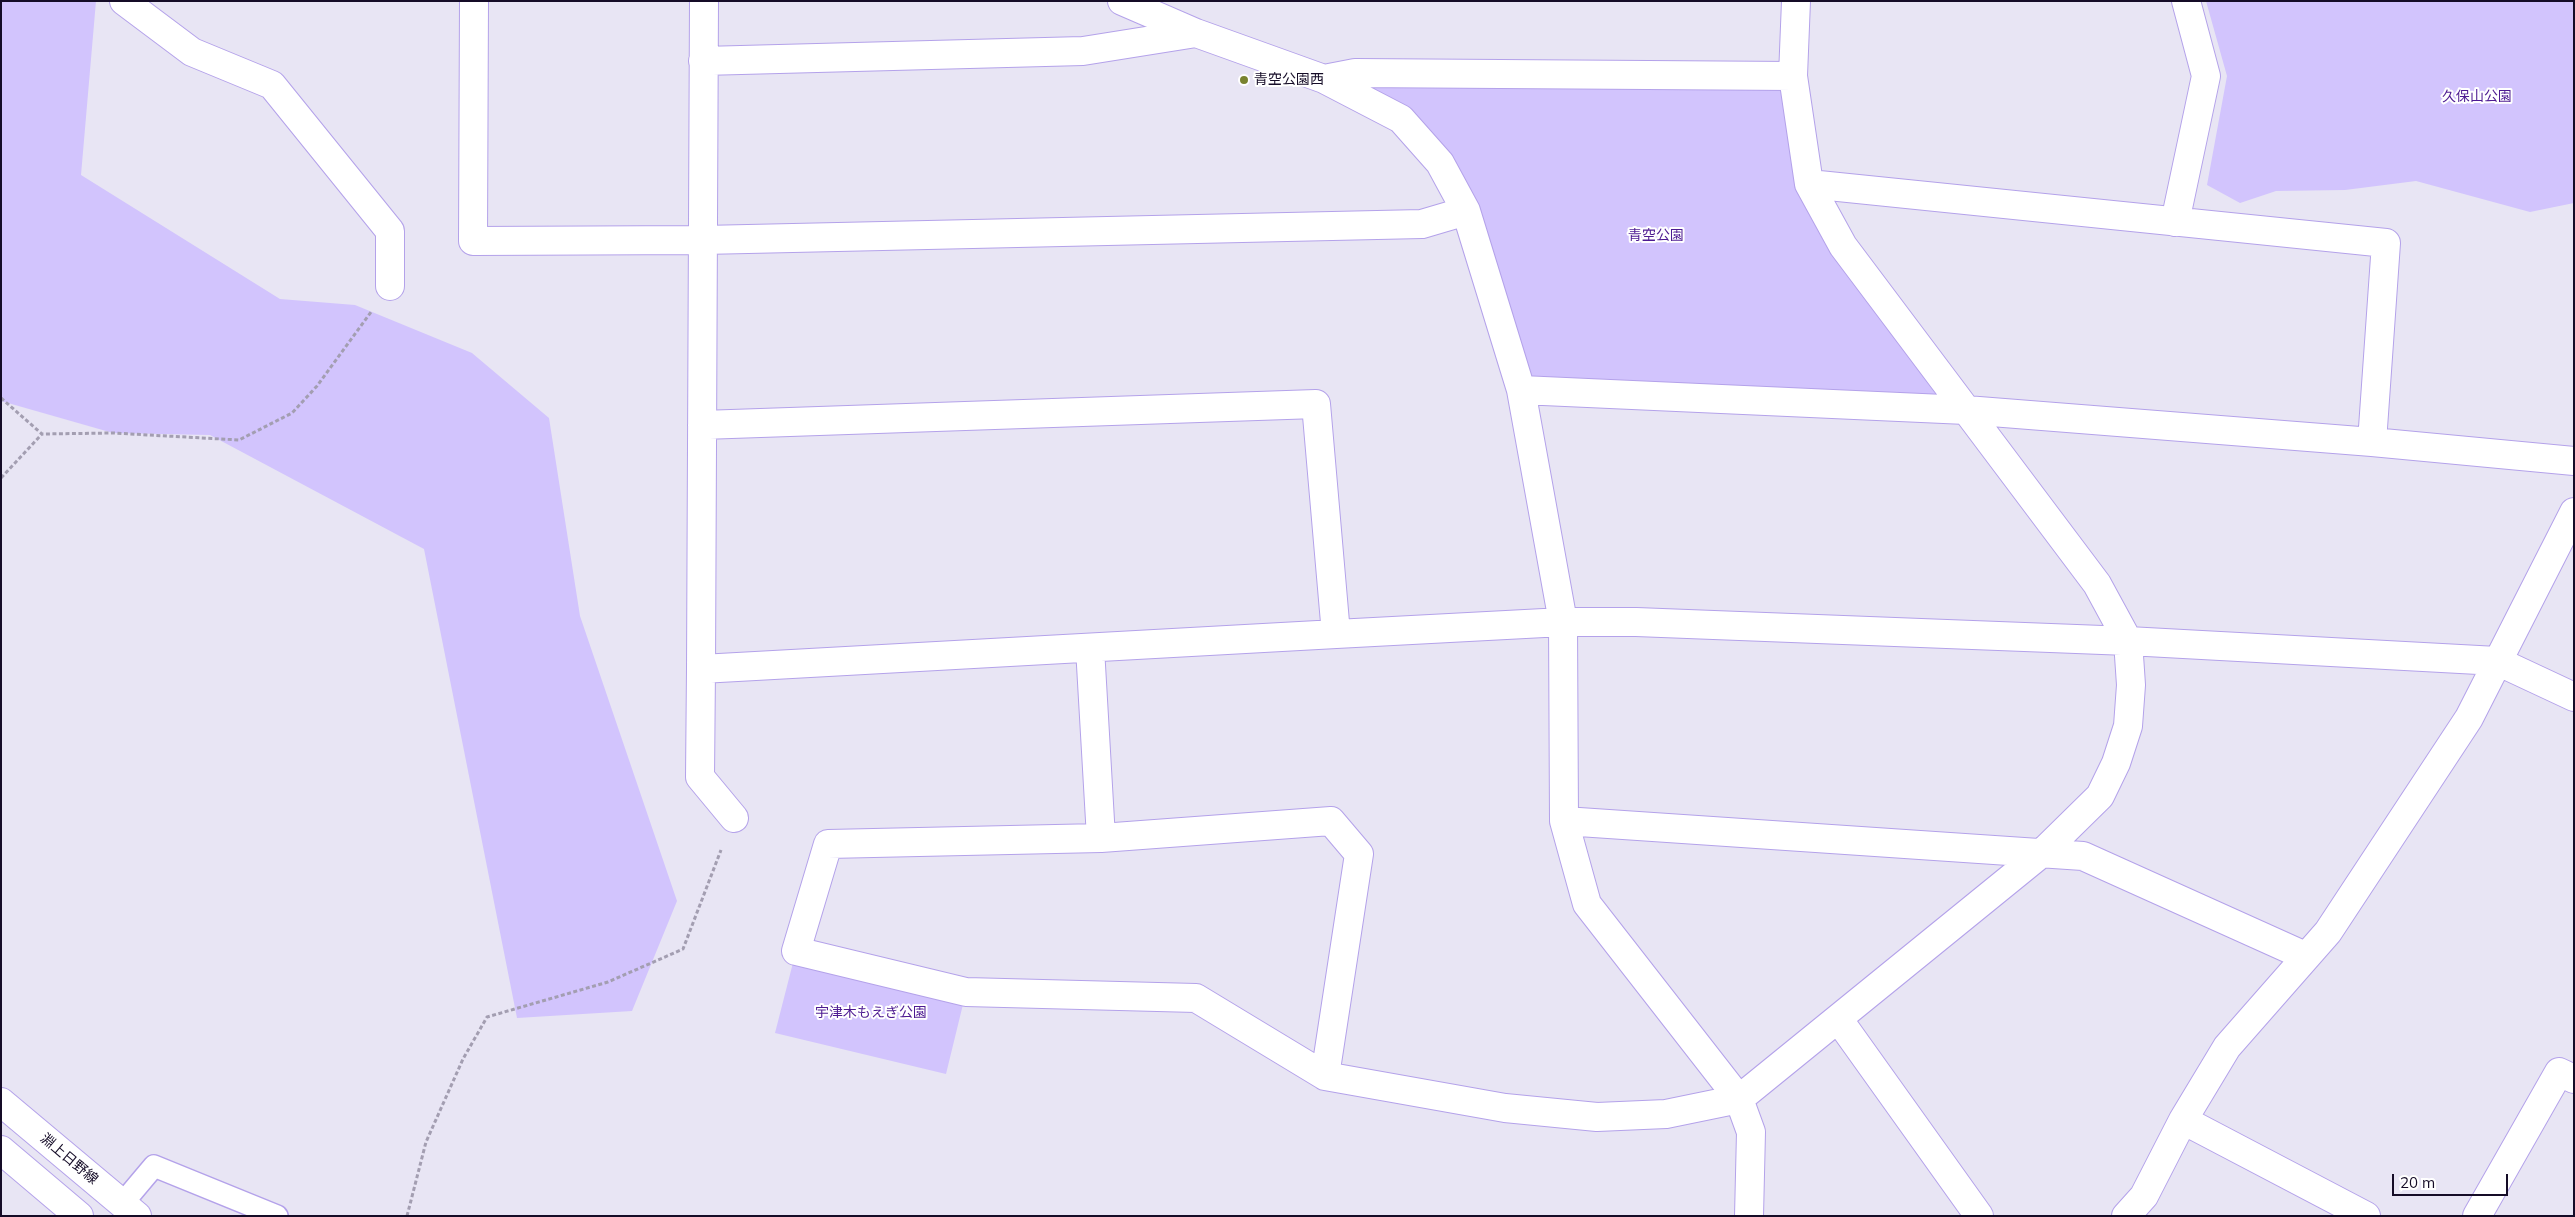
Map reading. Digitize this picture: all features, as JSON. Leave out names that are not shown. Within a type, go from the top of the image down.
[{"type":"main road","points":[[124,1],[192,52],[272,85],[390,231],[390,286]]},
{"type":"main road","points":[[474,1],[473,241],[702,240],[1422,224],[1466,211]]},
{"type":"main road","points":[[704,1],[700,777],[734,818]]},
{"type":"main road","points":[[1122,1],[1196,33],[1324,79],[1402,119],[1440,163],[1466,211],[1521,390],[1563,622],[1564,821],[1587,904],[1739,1099],[1751,1132],[1749,1216]]},
{"type":"main road","points":[[1325,1076],[1359,854],[1331,821],[1100,838],[828,844],[796,951],[966,992],[1196,998],[1325,1076],[1506,1108],[1597,1117],[1666,1114],[1739,1099],[2043,852],[2100,796],[2116,763],[2128,726],[2131,685],[2128,641],[2097,584],[1843,246],[1809,184],[1793,76],[1796,1]]},
{"type":"main road","points":[[2175,222],[2206,76],[2186,1]]},
{"type":"main road","points":[[704,60],[1083,51],[1196,33]]},
{"type":"main road","points":[[1324,79],[1356,73],[1793,76]]},
{"type":"main road","points":[[1809,184],[2386,243],[2372,442]]},
{"type":"main road","points":[[1521,390],[1966,410],[2372,442],[2574,461]]},
{"type":"main road","points":[[702,425],[1316,404],[1336,634]]},
{"type":"main road","points":[[2126,1216],[2144,1196],[2184,1120],[2227,1048],[2305,956],[2328,932],[2469,718],[2574,512]]},
{"type":"main road","points":[[701,669],[1563,622],[1636,622],[2128,641],[2497,662],[2574,697]]},
{"type":"main road","points":[[1090,648],[1100,838]]},
{"type":"main road","points":[[1564,821],[2083,856],[2305,956]]},
{"type":"main road","points":[[1838,1020],[1979,1216]]},
{"type":"main road","points":[[2478,1216],[2559,1072],[2574,1079]]},
{"type":"main road","name":"淵上日野線","points":[[1,1102],[130,1210]]},
{"type":"main road","points":[[2184,1120],[2366,1216]]},
{"type":"main road","points":[[1,1150],[79,1216]]},
{"type":"lane","points":[[130,1210],[154,1166],[277,1216]]},
{"type":"path","points":[[1,398],[42,434],[113,433],[239,440],[292,413],[317,386],[390,286]]},
{"type":"path","points":[[1,478],[42,434]]},
{"type":"path","points":[[407,1216],[426,1142],[463,1059],[487,1017],[608,982],[683,949],[734,818]]},
{"type":"green space","points":[[1,1],[96,1],[81,175],[280,299],[355,305],[472,353],[549,418],[580,616],[677,901],[632,1011],[517,1018],[424,549],[210,435],[113,433],[1,401]]},
{"type":"green space","name":"久保山公園","points":[[2206,1],[2574,1],[2574,203],[2530,212],[2416,181],[2345,190],[2276,191],[2240,203],[2207,185],[2227,76]]},
{"type":"green space","name":"青空公園","points":[[1793,76],[1809,184],[1966,410],[1521,390],[1440,163],[1324,79]]},
{"type":"green space","name":"宇津木もえぎ公園","points":[[796,951],[966,992],[946,1074],[775,1033]]},
{"type":"place","name":"青空公園西","points":[[1244,80]]}]
